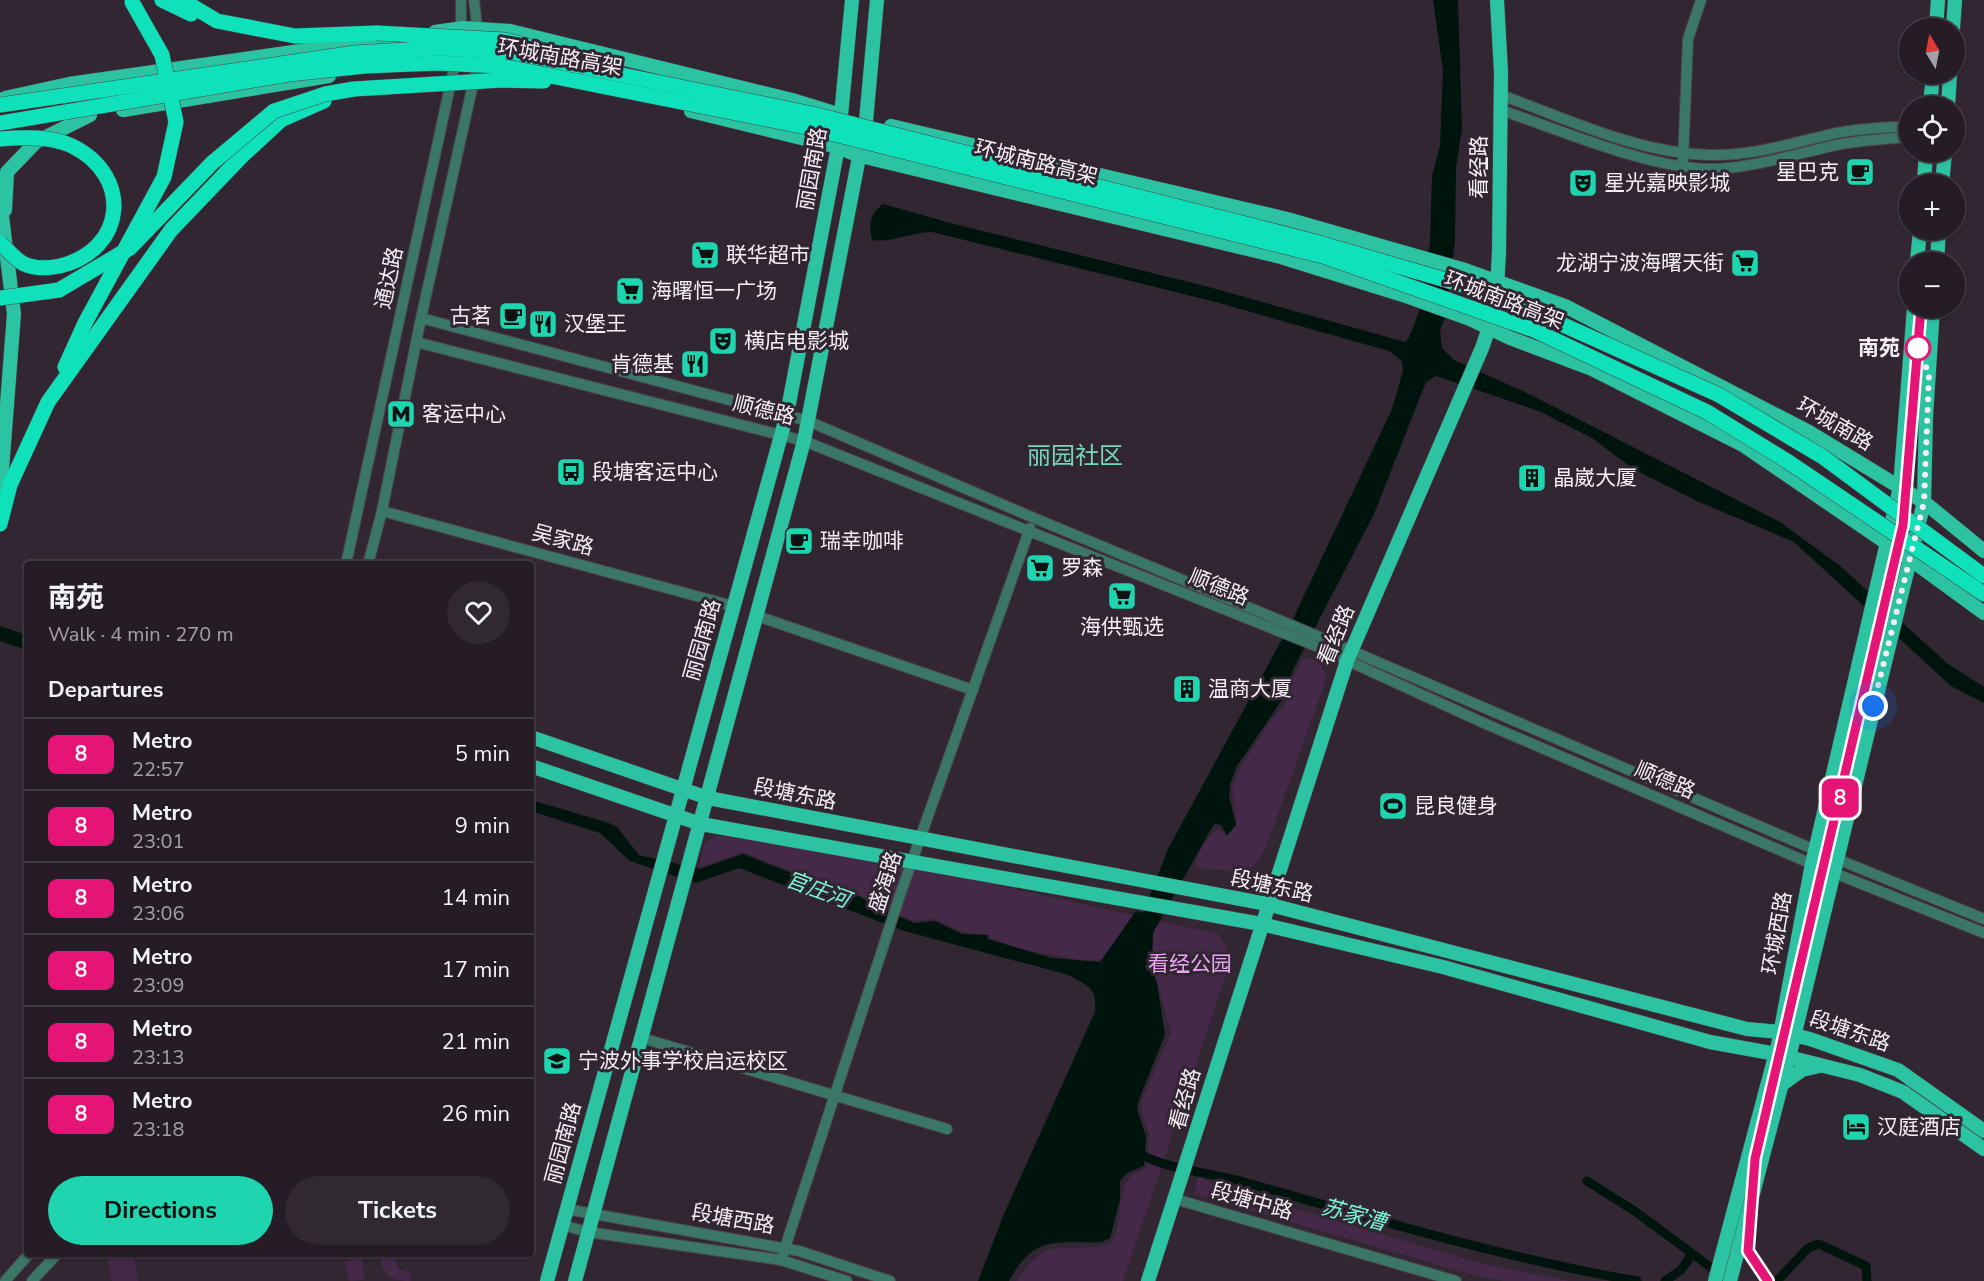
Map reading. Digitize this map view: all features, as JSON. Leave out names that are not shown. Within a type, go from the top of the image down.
[{"type":"highway","points":[[0,524],[10,485],[85,323],[164,177],[176,122],[162,55],[128,0]]},
{"type":"highway","points":[[162,0],[183,12],[295,36],[377,33],[505,40],[545,48],[597,76]]},
{"type":"highway","points":[[182,0],[217,21]]},
{"type":"highway","name":"环城南路高架","points":[[0,105],[367,52],[438,48],[510,52],[597,76],[1323,256],[1534,330],[1707,412],[1787,461],[1984,594]]},
{"type":"highway","name":"环城南路高架","points":[[0,123],[289,74],[365,66],[437,63],[501,66],[597,76],[828,118],[1312,241],[1497,295],[1719,395],[1823,457],[1984,576]]},
{"type":"highway","points":[[0,298],[59,290],[130,248],[212,163],[274,111],[325,94],[354,89],[597,76]]},
{"type":"highway","points":[[48,402],[171,230],[233,165],[281,120],[354,89]]},
{"type":"highway","points":[[0,139],[29,136],[71,145],[92,159],[109,179],[116,200],[112,225],[96,248],[74,263],[50,268],[24,264],[2,238]]},
{"type":"main road","name":"丽园南路","points":[[547,1281],[787,414],[838,147],[852,0]]},
{"type":"main road","name":"丽园南路","points":[[575,1281],[804,441],[857,155],[866,121],[877,0]]},
{"type":"main road","name":"看经路","points":[[1148,1281],[1194,1142],[1267,904],[1349,656],[1471,374],[1496,307],[1501,110],[1497,0]]},
{"type":"main road","points":[[1937,18],[1938,0]]},
{"type":"main road","points":[[1954,18],[1955,0]]},
{"type":"main road","name":"环城南路","points":[[0,99],[69,84],[463,28],[510,32],[792,100],[866,121],[1287,219],[1465,270],[1565,306],[1655,350],[1809,432],[1924,502],[1984,551]]},
{"type":"main road","points":[[0,129],[361,71],[454,70],[544,74],[838,147],[857,155],[1281,257],[1403,295],[1470,319],[1592,369],[1743,445],[1910,559],[1984,613]]},
{"type":"main road","points":[[2,238],[7,172],[36,142],[90,115]]},
{"type":"main road","points":[[0,200],[2,238],[14,314],[0,495]]},
{"type":"main road","points":[[1886,543],[1899,487],[1913,318]]},
{"type":"main road","points":[[1910,559],[1924,502],[1926,416],[1933,318]]},
{"type":"main road","name":"环城西路","points":[[1787,1033],[1813,857],[1886,543]]},
{"type":"main road","name":"环城西路","points":[[1715,1281],[1782,1055],[1834,865],[1910,559]]},
{"type":"main road","name":"段塘东路","points":[[534,738],[708,798],[1267,904],[1736,1026],[1787,1033],[1898,1070],[1984,1131]]},
{"type":"main road","name":"段塘东路","points":[[534,767],[701,824],[1261,924],[1443,968],[1710,1042],[1782,1055],[1860,1075],[1903,1092],[1984,1149]]},
{"type":"main road","name":"环城西路","points":[[1730,1281],[1781,1085],[1782,1055]]},
{"type":"main road","points":[[1781,1085],[1802,1070],[1822,1066]]},
{"type":"street","name":"通达路","points":[[347,561],[463,28],[461,0]]},
{"type":"street","name":"通达路","points":[[369,561],[382,511],[421,318],[476,71],[478,29],[474,0]]},
{"type":"street","points":[[1683,166],[1688,39],[1701,0]]},
{"type":"street","points":[[1501,96],[1627,139],[1683,153],[1739,154],[1835,133],[1899,127]]},
{"type":"street","points":[[1501,110],[1611,147],[1683,166],[1737,167],[1834,145],[1899,138]]},
{"type":"street","name":"顺德路","points":[[421,318],[808,421],[1313,639],[1486,724],[1813,857],[1984,919]]},
{"type":"street","name":"顺德路","points":[[416,342],[804,441],[1029,533],[1281,626]]},
{"type":"street","name":"吴家路","points":[[382,511],[734,606]]},
{"type":"street","name":"盛海路","points":[[781,1260],[886,944],[900,895],[1034,518]]},
{"type":"street","points":[[757,616],[973,690]]},
{"type":"street","name":"顺德路","points":[[1834,865],[1984,933]]},
{"type":"street","points":[[642,1038],[947,1129]]},
{"type":"street","name":"段塘中路","points":[[1175,1199],[1456,1281]]},
{"type":"street","name":"段塘西路","points":[[566,1209],[784,1248],[890,1281]]},
{"type":"street","name":"段塘西路","points":[[562,1225],[588,1232],[781,1260],[847,1281]]},
{"type":"street","points":[[5,1281],[26,1257]]},
{"type":"street","points":[[32,1281],[54,1257]]},
{"type":"green space","points":[[1304,657],[1319,662],[1327,677],[1266,847],[1258,862],[1245,872],[1197,868],[1195,865],[1199,855],[1211,835],[1219,829],[1227,836],[1237,825],[1232,788],[1239,770],[1271,720],[1285,706],[1292,679]]},
{"type":"green space","name":"看经公园","points":[[730,835],[925,869],[1218,934],[1227,948],[1228,969],[1123,1281],[1017,1281],[1029,1265],[1049,1250],[1095,1247],[1111,1243],[1116,1233],[1123,1189],[1135,1173],[1146,1169],[1149,1134],[1141,1112],[1142,1100],[1171,1033],[1153,968],[1103,959],[1080,960],[1047,954],[1017,948],[989,938],[989,935],[962,932],[935,919],[914,921],[876,905],[864,897],[835,889],[743,852],[699,867],[703,845],[715,836]]},
{"type":"green space","points":[[1199,1174],[1212,1184],[1483,1264],[1571,1281],[1504,1281],[1473,1275],[1194,1194]]},
{"type":"green space","points":[[108,1257],[134,1257],[138,1281],[112,1281]]},
{"type":"green space","points":[[350,1257],[361,1257],[365,1280],[349,1281],[344,1262],[350,1261]]},
{"type":"green space","points":[[381,1257],[393,1257],[400,1270],[410,1272],[411,1281],[393,1279],[385,1273]]},
{"type":"water","name":"官庄河","points":[[1433,0],[1458,0],[1462,129],[1456,167],[1455,241],[1445,317],[1440,331],[1442,348],[1454,360],[1533,396],[1780,522],[1840,566],[1948,664],[1984,687],[1984,703],[1951,686],[1794,542],[1697,501],[1635,470],[1592,438],[1539,411],[1436,376],[1426,382],[1374,514],[1294,668],[1282,700],[1237,766],[1230,784],[1229,796],[1236,825],[1227,835],[1221,825],[1214,824],[1153,933],[1152,970],[1157,983],[1165,1035],[1137,1109],[1146,1137],[1144,1166],[1127,1173],[1120,1181],[1120,1199],[1110,1238],[1101,1242],[1047,1245],[1028,1255],[1009,1281],[978,1281],[1004,1214],[1095,1012],[1093,992],[1082,982],[1069,975],[904,931],[739,868],[696,883],[630,861],[600,833],[534,812],[534,801],[617,827],[639,855],[700,869],[743,854],[850,896],[859,896],[876,907],[914,923],[935,921],[962,934],[987,935],[988,939],[1051,958],[1100,962],[1136,911],[1143,913],[1168,849],[1293,619],[1392,409],[1403,371],[1402,361],[1389,351],[1212,301],[932,232],[887,240],[872,240],[871,220],[883,204],[954,224],[1205,286],[1405,342],[1409,338],[1420,309],[1430,242],[1432,176],[1440,146],[1443,71]]},
{"type":"water","points":[[0,626],[24,634],[24,649],[0,641]]},
{"type":"waterway","name":"苏家漕","points":[[1135,1151],[1173,1166],[1244,1182],[1439,1237],[1537,1261],[1637,1281]]},
{"type":"waterway","name":"苏家漕","points":[[1587,1181],[1636,1212],[1720,1274]]},
{"type":"waterway","name":"苏家漕","points":[[1777,1281],[1808,1248],[1819,1244],[1866,1266],[1867,1281]]},
{"type":"waterway","name":"苏家漕","points":[[1665,1281],[1681,1270],[1692,1254]]},
{"type":"metro line","name":"8","points":[[1768,1281],[1748,1251],[1755,1159],[1903,525],[1920,318]]},
{"type":"place","name":"星巴克","points":[[1860,172]]},
{"type":"place","name":"星光嘉映影城","points":[[1583,183]]},
{"type":"place","name":"联华超市","points":[[705,255]]},
{"type":"place","name":"龙湖宁波海曙天街","points":[[1745,263]]},
{"type":"place","name":"海曙恒一广场","points":[[630,291]]},
{"type":"place","name":"古茗","points":[[513,316]]},
{"type":"place","name":"汉堡王","points":[[543,324]]},
{"type":"place","name":"横店电影城","points":[[723,341]]},
{"type":"place","name":"南苑","points":[[1918,348]]},
{"type":"place","name":"肯德基","points":[[695,364]]},
{"type":"place","name":"客运中心","points":[[401,414]]},
{"type":"place","name":"段塘客运中心","points":[[571,472]]},
{"type":"place","name":"晶崴大厦","points":[[1532,478]]},
{"type":"place","name":"瑞幸咖啡","points":[[799,541]]},
{"type":"place","name":"罗森","points":[[1040,568]]},
{"type":"place","name":"海供甄选","points":[[1122,596]]},
{"type":"place","name":"温商大厦","points":[[1187,689]]},
{"type":"place","name":"昆良健身","points":[[1393,806]]},
{"type":"place","name":"宁波外事学校启运校区","points":[[557,1061]]},
{"type":"place","name":"汉庭酒店","points":[[1856,1127]]},
{"type":"district","name":"丽园社区","points":[[1075,456]]},
{"type":"route","points":[[1873,706],[1924,502],[1929,374],[1918,348]]}]
